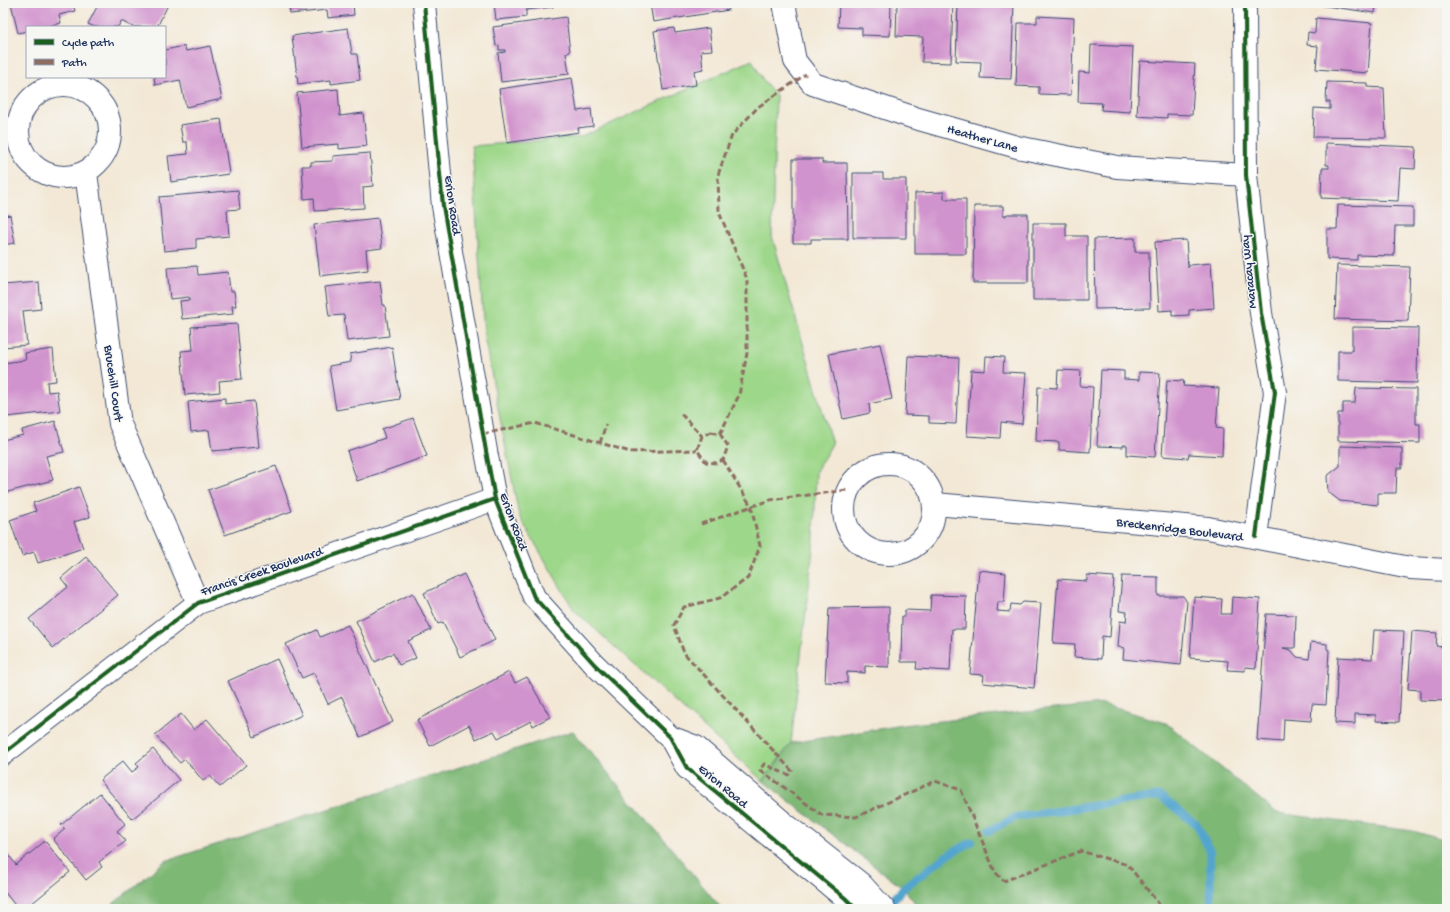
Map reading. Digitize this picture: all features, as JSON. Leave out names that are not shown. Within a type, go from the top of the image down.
[{"type":"street","name":"Erion Road","points":[[424,3],[443,206],[495,499],[534,598],[595,665],[670,737],[687,768],[851,904]]},
{"type":"street","name":"Heather Lane","points":[[784,3],[795,60],[813,84],[915,118],[1017,147],[1117,167],[1246,175]]},
{"type":"street","name":"Maracay Way","points":[[1245,3],[1246,175],[1261,312],[1275,392],[1256,537]]},
{"type":"street","points":[[68,84],[83,88],[95,96],[105,108],[110,122],[111,137],[106,151],[98,164],[86,172],[70,177],[54,176],[40,170],[28,160],[20,146],[18,130],[20,114],[28,101],[39,91],[53,85],[68,84]]},
{"type":"street","name":"Brucehill Court","points":[[86,172],[120,424],[198,603]]},
{"type":"street","points":[[882,464],[897,464],[917,473],[923,478],[931,490],[935,504],[933,520],[927,534],[917,545],[904,552],[889,554],[874,552],[861,545],[851,533],[845,519],[844,504],[848,490],[856,477],[868,468],[882,464]]},
{"type":"street","name":"Francis Creek Boulevard","points":[[3,754],[198,603],[495,499]]},
{"type":"street","name":"Breckenridge Boulevard","points":[[935,504],[1208,528],[1410,568],[1447,570]]},
{"type":"street","name":"Erion Road","points":[[670,737],[696,747],[786,825],[861,884],[884,909]]},
{"type":"green space","points":[[752,60],[763,80],[776,95],[772,236],[832,444],[816,471],[814,540],[791,743],[763,781],[574,610],[519,516],[484,336],[472,146],[581,137]]},
{"type":"green space","points":[[1102,704],[1166,723],[1277,813],[1413,831],[1447,841],[1447,909],[920,909],[904,889],[763,781],[791,743],[903,725]]},
{"type":"green space","points":[[573,731],[722,909],[107,909],[165,861]]},
{"type":"building","points":[[11,3],[73,3],[75,11],[59,15],[61,23],[49,26],[26,26],[26,31],[18,33]]},
{"type":"building","points":[[99,3],[169,3],[158,26],[131,26],[121,21],[118,26],[93,26],[88,24]]},
{"type":"building","points":[[289,3],[353,3],[354,15],[328,18],[327,10],[290,14]]},
{"type":"building","points":[[494,3],[553,3],[553,7],[526,10],[526,17],[496,20]]},
{"type":"building","points":[[650,3],[728,3],[729,10],[653,22]]},
{"type":"building","points":[[839,3],[891,3],[890,36],[862,35],[862,28],[838,27]]},
{"type":"building","points":[[897,3],[953,3],[951,63],[922,62],[923,37],[896,36]]},
{"type":"building","points":[[958,3],[1014,3],[1011,79],[980,78],[981,62],[956,61]]},
{"type":"building","points":[[1311,3],[1376,3],[1375,13]]},
{"type":"building","points":[[1037,16],[1074,18],[1071,95],[1039,94],[1039,87],[1016,86],[1018,23],[1037,23]]},
{"type":"building","points":[[566,17],[570,52],[566,53],[569,74],[501,82],[498,53],[505,52],[505,50],[499,50],[499,45],[496,46],[493,27]]},
{"type":"building","points":[[1316,18],[1372,23],[1368,73],[1316,69],[1318,46],[1307,45],[1308,32],[1315,33]]},
{"type":"building","points":[[348,28],[352,54],[357,54],[360,80],[331,84],[331,80],[298,84],[292,36]]},
{"type":"building","points":[[674,28],[675,33],[709,28],[712,50],[701,51],[703,69],[694,71],[696,85],[663,90],[654,31]]},
{"type":"building","points":[[1091,45],[1133,47],[1130,112],[1101,110],[1102,103],[1078,102],[1079,72],[1090,73]]},
{"type":"building","points":[[184,46],[186,51],[210,46],[222,99],[186,107],[180,80],[155,85],[154,78],[166,78],[166,50]]},
{"type":"building","points":[[1140,61],[1195,64],[1192,115],[1167,114],[1167,118],[1137,116]]},
{"type":"building","points":[[572,78],[577,111],[591,109],[593,126],[578,128],[579,132],[507,143],[499,89]]},
{"type":"building","points":[[1327,82],[1367,83],[1367,87],[1384,88],[1386,138],[1313,137],[1314,108],[1330,109],[1330,102],[1326,102]]},
{"type":"building","points":[[338,89],[340,116],[363,113],[367,146],[339,149],[339,144],[302,147],[297,93]]},
{"type":"building","points":[[221,119],[229,174],[171,182],[168,156],[188,154],[187,142],[183,142],[180,125]]},
{"type":"building","points":[[1326,143],[1416,147],[1415,169],[1400,168],[1398,201],[1321,198],[1322,168],[1329,168],[1329,165],[1326,165]]},
{"type":"building","points":[[370,153],[373,186],[363,187],[364,208],[315,211],[314,198],[304,199],[302,166],[311,166],[311,162],[333,161],[333,156]]},
{"type":"building","points":[[793,159],[822,159],[822,163],[847,163],[848,239],[811,239],[811,243],[793,243]]},
{"type":"building","points":[[853,173],[883,173],[883,179],[906,179],[906,238],[853,238]]},
{"type":"building","points":[[238,190],[240,209],[227,210],[229,236],[196,239],[196,248],[164,251],[159,197]]},
{"type":"building","points":[[944,192],[944,199],[966,199],[966,254],[915,254],[915,193]]},
{"type":"building","points":[[1338,205],[1413,207],[1413,226],[1395,226],[1394,256],[1357,255],[1357,260],[1327,259],[1327,229],[1337,229]]},
{"type":"building","points":[[974,206],[1003,206],[1003,216],[1006,216],[1007,214],[1028,214],[1028,283],[973,283]]},
{"type":"building","points":[[10,215],[15,243],[3,245],[3,216]]},
{"type":"building","points":[[378,218],[382,248],[366,250],[368,270],[320,276],[314,225]]},
{"type":"building","points":[[1033,223],[1066,223],[1066,236],[1087,236],[1087,300],[1033,300]]},
{"type":"building","points":[[1135,238],[1135,252],[1149,252],[1150,308],[1095,309],[1094,239]]},
{"type":"building","points":[[1186,240],[1188,268],[1190,265],[1211,263],[1214,308],[1189,310],[1189,315],[1172,316],[1172,310],[1159,311],[1155,242]]},
{"type":"building","points":[[1337,265],[1410,267],[1408,321],[1335,319]]},
{"type":"building","points":[[197,266],[198,275],[228,272],[230,291],[234,291],[236,306],[232,306],[233,314],[182,319],[180,301],[190,300],[189,297],[170,299],[167,268]]},
{"type":"building","points":[[380,281],[389,336],[347,341],[344,315],[329,316],[325,287]]},
{"type":"building","points":[[39,282],[41,309],[23,311],[27,345],[3,347],[3,285]]},
{"type":"building","points":[[237,324],[242,379],[219,381],[220,392],[185,395],[181,351],[193,350],[191,327]]},
{"type":"building","points":[[1352,327],[1418,328],[1417,383],[1338,381],[1338,351],[1352,351]]},
{"type":"building","points":[[880,344],[892,399],[869,404],[870,413],[843,419],[829,354]]},
{"type":"building","points":[[392,347],[400,399],[336,410],[329,366],[351,362],[350,354]]},
{"type":"building","points":[[53,349],[56,381],[47,382],[48,392],[57,391],[60,411],[7,417],[3,387],[3,363],[26,360],[25,353]]},
{"type":"building","points":[[908,356],[959,358],[956,424],[929,423],[929,416],[905,415]]},
{"type":"building","points":[[986,356],[1004,357],[1003,372],[1026,373],[1022,424],[1001,422],[1000,438],[967,436],[971,370],[985,371]]},
{"type":"building","points":[[1058,370],[1081,371],[1080,386],[1093,387],[1090,452],[1059,450],[1059,442],[1036,441],[1038,387],[1057,388]]},
{"type":"building","points":[[1101,370],[1124,371],[1124,379],[1139,380],[1139,372],[1160,373],[1155,457],[1127,455],[1127,445],[1123,445],[1123,447],[1097,446]]},
{"type":"building","points":[[1167,380],[1184,381],[1183,386],[1219,388],[1216,428],[1223,429],[1222,456],[1189,454],[1188,458],[1162,456]]},
{"type":"building","points":[[1356,388],[1416,389],[1416,424],[1420,424],[1420,443],[1338,441],[1338,413],[1343,413],[1343,403],[1355,403]]},
{"type":"building","points":[[225,398],[225,404],[254,401],[259,447],[212,451],[209,430],[191,432],[188,402]]},
{"type":"building","points":[[413,418],[427,456],[357,481],[347,451],[385,438],[382,429]]},
{"type":"building","points":[[55,421],[64,452],[46,456],[53,480],[4,493],[3,440],[23,435],[22,430]]},
{"type":"building","points":[[1340,446],[1402,448],[1402,468],[1397,468],[1396,493],[1378,493],[1378,505],[1340,501],[1328,492],[1327,476],[1340,466]]},
{"type":"building","points":[[276,466],[292,511],[225,535],[208,490]]},
{"type":"building","points":[[79,487],[90,517],[74,522],[83,548],[38,563],[34,552],[22,556],[10,520],[36,511],[33,503]]},
{"type":"building","points":[[86,557],[118,595],[53,648],[29,619],[68,587],[61,578]]},
{"type":"building","points":[[979,570],[1006,573],[1004,602],[998,602],[997,611],[1010,612],[1011,604],[1020,605],[1023,602],[1041,603],[1034,688],[983,683],[984,675],[970,674]]},
{"type":"building","points":[[464,574],[495,640],[460,657],[443,622],[438,624],[424,593]]},
{"type":"building","points":[[1087,575],[1114,577],[1110,637],[1102,636],[1101,659],[1074,657],[1075,644],[1053,643],[1058,579],[1087,581]]},
{"type":"building","points":[[1122,576],[1158,577],[1158,596],[1183,596],[1187,602],[1181,665],[1123,659],[1124,648],[1118,647],[1120,621],[1126,622],[1127,612],[1119,611]]},
{"type":"building","points":[[413,593],[431,630],[408,641],[416,658],[399,665],[393,653],[375,662],[356,621]]},
{"type":"building","points":[[931,595],[966,596],[965,629],[952,629],[950,671],[916,669],[917,662],[901,662],[902,616],[905,616],[905,610],[930,611]]},
{"type":"building","points":[[1194,597],[1222,599],[1221,614],[1231,614],[1232,597],[1260,599],[1256,668],[1245,667],[1245,671],[1227,670],[1228,661],[1190,658]]},
{"type":"building","points":[[889,607],[889,667],[865,666],[865,673],[847,672],[847,683],[825,682],[829,608]]},
{"type":"building","points":[[1266,614],[1296,615],[1295,648],[1283,648],[1291,650],[1297,657],[1309,659],[1311,642],[1327,644],[1327,649],[1329,650],[1326,705],[1312,704],[1311,721],[1284,719],[1283,742],[1257,740]]},
{"type":"building","points":[[348,625],[393,722],[360,737],[342,697],[328,704],[314,673],[302,678],[286,644],[317,630],[320,637]]},
{"type":"building","points":[[1374,630],[1404,631],[1399,722],[1376,721],[1376,715],[1355,714],[1355,724],[1335,723],[1338,657],[1372,659]]},
{"type":"building","points":[[1412,631],[1437,633],[1436,646],[1443,647],[1443,638],[1447,638],[1447,701],[1420,700],[1420,690],[1408,689]]},
{"type":"building","points":[[277,659],[302,715],[254,737],[228,681]]},
{"type":"building","points":[[509,672],[515,683],[527,677],[550,717],[533,726],[531,721],[498,738],[494,731],[476,739],[469,725],[430,746],[417,720]]},
{"type":"building","points":[[181,714],[194,730],[207,719],[246,765],[220,787],[210,776],[203,781],[185,759],[180,763],[155,735]]},
{"type":"building","points":[[153,749],[179,780],[132,819],[100,780],[123,761],[132,772],[139,767],[136,763]]},
{"type":"building","points":[[100,793],[125,824],[117,831],[126,841],[99,862],[102,867],[86,880],[53,839],[65,829],[61,825]]},
{"type":"building","points":[[45,841],[70,872],[25,909],[18,909],[3,890],[3,860],[9,855],[16,865]]},
{"type":"waterway","points":[[989,831],[1016,817],[1160,796],[1197,825],[1210,851],[1211,909]]},
{"type":"waterway","points":[[884,909],[906,886],[946,856],[972,842]]},
{"type":"marked path","points":[[720,434],[739,395],[747,353],[747,279],[719,212],[718,175],[732,135],[758,107],[806,74]]},
{"type":"marked path","points":[[681,414],[702,436]]},
{"type":"marked path","points":[[483,434],[535,423],[630,452],[697,450]]},
{"type":"marked path","points":[[600,443],[606,424]]},
{"type":"marked path","points":[[711,432],[720,434],[728,446],[723,460],[716,463],[706,462],[697,450],[702,436],[711,432]]},
{"type":"marked path","points":[[723,460],[751,506],[760,546],[748,578],[720,598],[684,607],[674,625],[684,653],[792,771],[788,775],[764,764],[760,770],[822,815],[856,817],[935,781],[961,790],[995,872],[1004,881],[1081,851],[1128,865],[1158,903],[1159,909]]},
{"type":"marked path","points":[[701,524],[770,500],[847,490]]},
{"type":"cycle path","points":[[424,3],[443,206],[486,451],[495,499],[534,597],[595,665],[670,737],[687,768],[845,898],[856,909]]},
{"type":"cycle path","points":[[1245,3],[1246,175],[1261,313],[1275,392],[1256,537]]},
{"type":"cycle path","points":[[3,754],[198,603],[495,499]]}]
